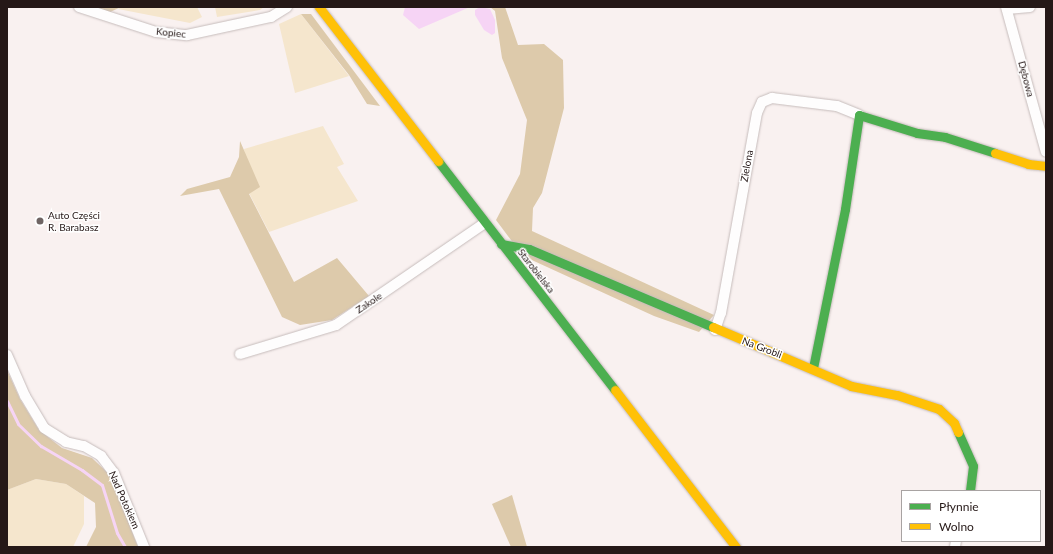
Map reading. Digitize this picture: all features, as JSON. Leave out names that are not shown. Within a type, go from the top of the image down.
[{"type":"street","name":"Kopiec","points":[[79,7],[156,32],[187,36],[271,17],[287,7]]},
{"type":"street","name":"Starobielska","points":[[319,7],[736,547]]},
{"type":"street","points":[[1007,8],[1030,7]]},
{"type":"street","name":"Dębowa","points":[[1007,8],[1046,152]]},
{"type":"street","name":"Zielona","points":[[715,330],[721,313],[757,113],[762,102],[772,98],[830,105],[917,133],[945,137],[1028,164],[1046,166]]},
{"type":"street","points":[[814,368],[845,210],[859,115]]},
{"type":"street","name":"Zakole","points":[[240,354],[336,325],[485,223]]},
{"type":"street","name":"Na Grobli","points":[[501,244],[529,249],[715,330],[814,368],[851,386],[897,395],[939,409],[954,423],[973,466],[970,490]]},
{"type":"street","name":"Nad Potokiem","points":[[7,355],[25,396],[44,428],[66,442],[84,446],[101,456],[114,473],[144,547]]},
{"type":"shaded area","points":[[91,7],[121,7],[108,13]]},
{"type":"shaded area","points":[[121,7],[197,7],[202,17],[190,23],[118,9]]},
{"type":"shaded area","points":[[215,7],[264,7],[260,10],[217,17]]},
{"type":"shaded area","points":[[405,7],[470,7],[419,29],[403,15]]},
{"type":"shaded area","points":[[480,7],[490,9],[495,20],[495,33],[492,35],[484,30],[475,15],[475,10]]},
{"type":"shaded area","points":[[490,7],[505,7],[518,45],[544,44],[563,60],[564,108],[542,193],[533,208],[532,231],[714,315],[699,332],[654,316],[523,256],[496,220],[520,174],[527,120],[502,58],[495,11]]},
{"type":"shaded area","points":[[301,14],[349,76],[295,93],[279,24]]},
{"type":"shaded area","points":[[301,14],[311,14],[380,106],[367,104],[349,75]]},
{"type":"shaded area","points":[[323,126],[344,164],[337,167],[358,201],[269,232],[249,193],[244,149]]},
{"type":"shaded area","points":[[240,141],[260,187],[249,194],[294,282],[337,258],[369,296],[332,320],[300,325],[282,317],[219,189],[180,196],[187,189],[230,177],[239,157]]},
{"type":"shaded area","points":[[7,370],[20,399],[39,430],[62,448],[92,458],[110,475],[138,547],[86,547],[96,527],[95,503],[66,484],[36,479],[7,490]]},
{"type":"shaded area","points":[[36,479],[66,484],[84,496],[84,524],[73,547],[7,547],[7,490]]},
{"type":"shaded area","points":[[512,495],[527,547],[511,547],[492,504]]},
{"type":"waterway","points":[[7,401],[18,424],[41,446],[82,470],[102,485],[117,533],[125,547]]},
{"type":"traffic: fast","points":[[813,368],[845,209],[859,115],[917,133],[945,137],[995,153]]},
{"type":"traffic: fast","points":[[438,161],[615,390]]},
{"type":"traffic: fast","points":[[501,244],[529,249],[713,327]]},
{"type":"traffic: fast","points":[[958,432],[973,466],[970,490]]},
{"type":"traffic: slow","points":[[319,7],[438,161]]},
{"type":"traffic: slow","points":[[995,153],[1028,164],[1046,166]]},
{"type":"traffic: slow","points":[[713,327],[851,386],[897,395],[939,409],[954,423],[958,432]]},
{"type":"traffic: slow","points":[[615,390],[736,547]]},
{"type":"place","name":"Auto Części R. Barabasz","points":[[40,221]]}]
